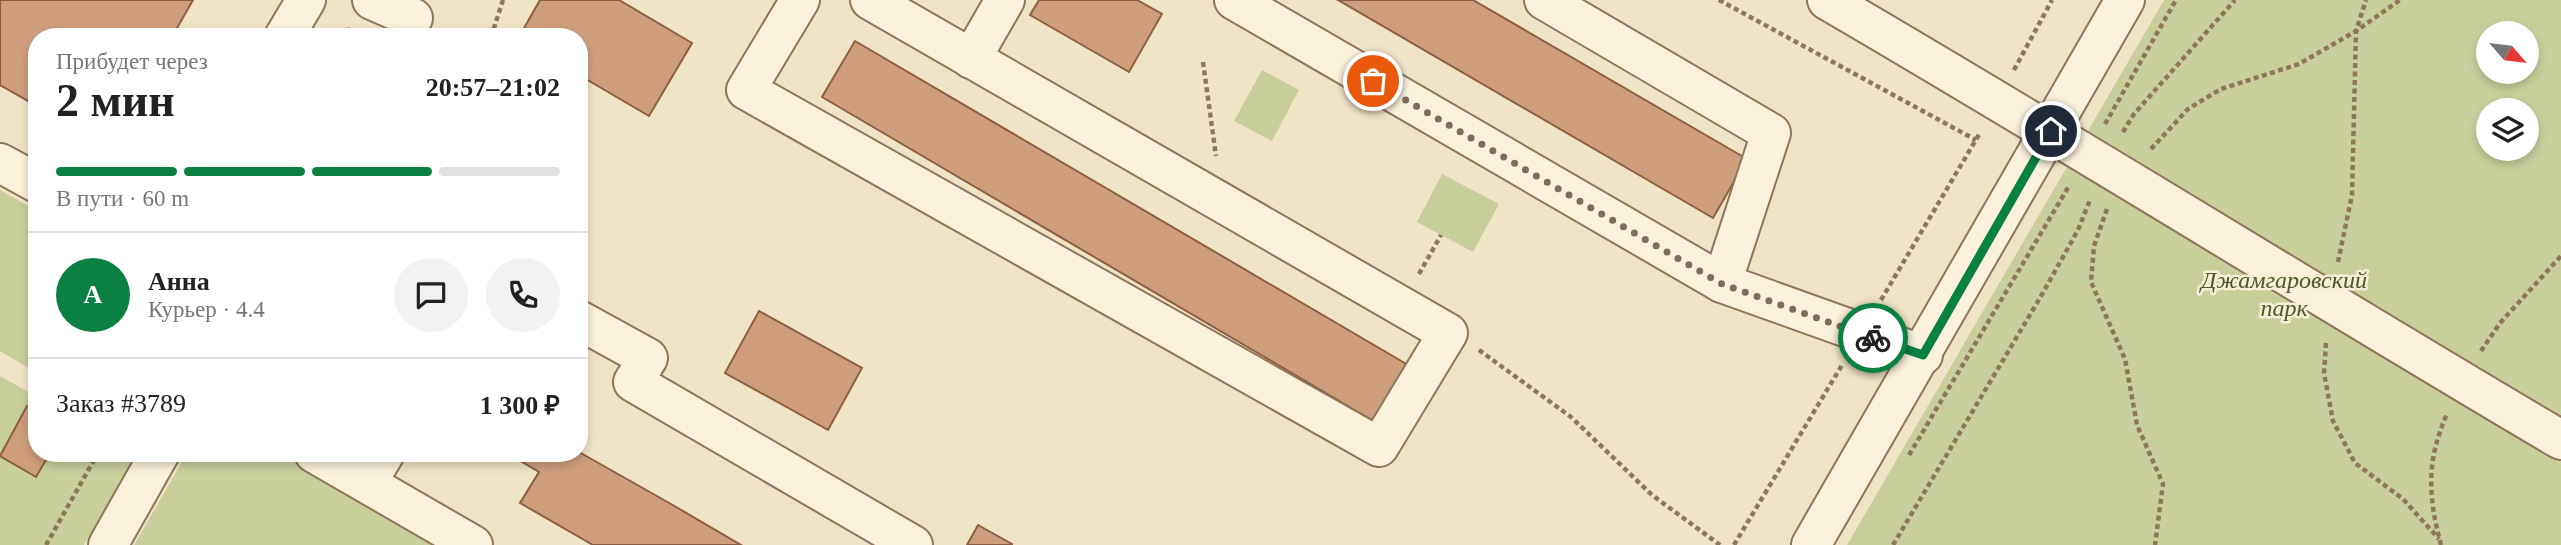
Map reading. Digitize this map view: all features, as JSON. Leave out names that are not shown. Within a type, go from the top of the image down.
[{"type":"street","points":[[289,28],[306,0]]},
{"type":"street","points":[[372,0],[412,18]]},
{"type":"street","points":[[800,0],[746,90],[1379,447],[1448,333],[870,0]]},
{"type":"street","points":[[971,59],[1005,0]]},
{"type":"street","points":[[1234,0],[1722,284],[1923,355]]},
{"type":"street","points":[[1544,0],[1771,133],[1722,284]]},
{"type":"street","points":[[1827,0],[2051,131],[2330,304],[2561,440]]},
{"type":"street","points":[[1811,545],[1923,355],[2125,0]]},
{"type":"street","points":[[0,163],[28,178]]},
{"type":"street","points":[[588,325],[648,358],[633,382],[914,545]]},
{"type":"street","points":[[108,545],[155,462]]},
{"type":"street","points":[[351,462],[376,468],[473,545]]},
{"type":"path","points":[[494,28],[503,0]]},
{"type":"path","points":[[1719,0],[1976,140]]},
{"type":"path","points":[[1893,545],[2040,299],[2078,230],[2176,0]]},
{"type":"path","points":[[1906,460],[2105,164],[2134,114],[2235,0]]},
{"type":"path","points":[[2105,164],[2221,89],[2299,64],[2356,31],[2400,0]]},
{"type":"path","points":[[1203,62],[1215,141],[1220,202]]},
{"type":"path","points":[[2105,164],[2105,213],[2094,246],[2091,282],[2124,359],[2137,425],[2163,484],[2155,545]]},
{"type":"path","points":[[1448,333],[1491,356],[1571,417],[1652,495],[1720,545]]},
{"type":"path","points":[[46,545],[93,462]]},
{"type":"green space","name":"Джамгаровский парк","points":[[2164,0],[2561,0],[2561,545],[1847,545]]},
{"type":"green space","points":[[1262,70],[1299,90],[1272,141],[1234,121]]},
{"type":"green space","points":[[1442,174],[1499,204],[1473,252],[1417,222]]},
{"type":"green space","points":[[0,190],[28,206],[28,365],[0,351]]},
{"type":"green space","points":[[0,376],[28,392],[28,462],[133,462],[84,545],[0,545]]},
{"type":"green space","points":[[182,462],[307,462],[449,545],[134,545]]},
{"type":"building","points":[[0,0],[193,0],[177,28],[28,28],[28,101],[0,85]]},
{"type":"building","points":[[540,0],[619,0],[692,43],[649,116],[588,80],[588,28],[524,28]]},
{"type":"building","points":[[1039,0],[1137,0],[1162,14],[1129,72],[1030,15]]},
{"type":"building","points":[[1338,0],[1473,0],[1747,159],[1713,218]]},
{"type":"building","points":[[855,41],[1420,372],[1387,429],[822,97]]},
{"type":"building","points":[[759,311],[862,368],[828,430],[725,373]]},
{"type":"building","points":[[27,406],[28,462],[45,462],[36,477],[0,456]]},
{"type":"building","points":[[588,457],[741,545],[593,545],[520,503],[539,472],[522,462],[588,462]]},
{"type":"building","points":[[978,525],[1012,544],[1012,545],[967,545]]},
{"type":"way so far","points":[[1373,81],[1722,284],[1873,338]]},
{"type":"route","points":[[1873,338],[1923,355],[2051,131]]}]
